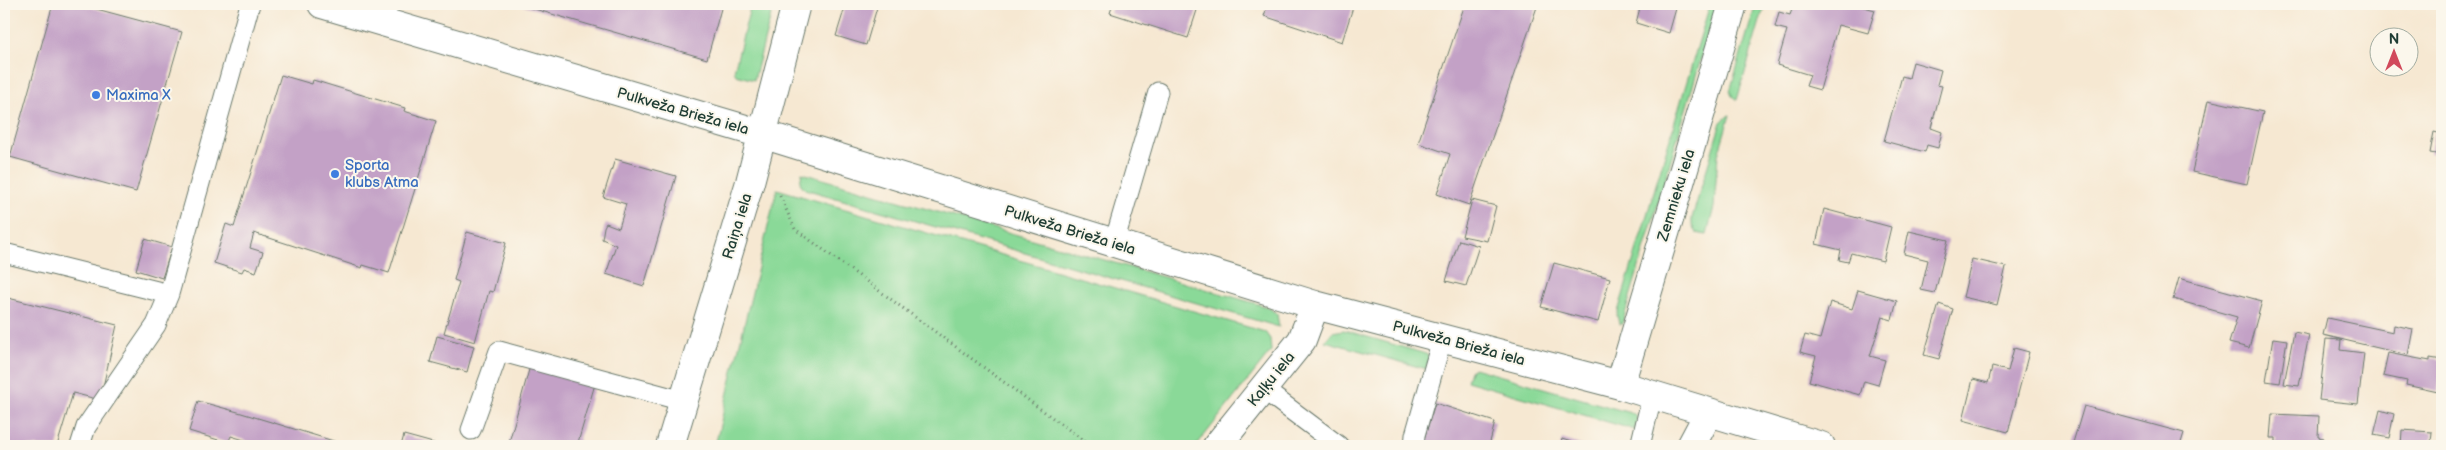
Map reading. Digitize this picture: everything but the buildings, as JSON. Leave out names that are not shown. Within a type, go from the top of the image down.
[{"type":"street","name":"Pulkveža Brieža iela","points":[[322,4],[762,134],[1315,305],[1620,385],[1708,414],[1821,446]]},
{"type":"street","name":"Raiņa iela","points":[[670,446],[750,182],[796,4]]},
{"type":"street","name":"Zemnieku iela","points":[[1620,385],[1733,4]]},
{"type":"street","name":"Kaļķu iela","points":[[1217,446],[1302,340],[1315,305]]},
{"type":"street","points":[[1691,446],[1708,414]]},
{"type":"lane","points":[[80,446],[86,427],[156,325],[169,294],[250,4]]},
{"type":"lane","points":[[1114,244],[1158,92]]},
{"type":"lane","points":[[4,253],[169,294]]},
{"type":"lane","points":[[1414,446],[1414,435],[1442,339]]},
{"type":"lane","points":[[471,430],[500,351],[683,402]]},
{"type":"lane","points":[[1263,389],[1339,446]]},
{"type":"lane","points":[[1640,446],[1652,396]]},
{"type":"path","points":[[777,189],[795,229],[1091,446]]},
{"type":"green space","points":[[751,4],[771,4],[772,11],[754,80],[736,75],[734,71]]},
{"type":"green space","points":[[1710,4],[1717,5],[1622,324],[1619,324],[1617,315]]},
{"type":"green space","points":[[1756,4],[1765,4],[1737,100],[1730,91]]},
{"type":"green space","points":[[1729,115],[1718,155],[1714,207],[1707,235],[1696,233],[1692,225],[1692,218],[1721,122]]},
{"type":"green space","points":[[802,173],[1268,307],[1277,314],[1279,327],[805,189],[800,183]]},
{"type":"green space","points":[[777,189],[1265,332],[1270,339],[1271,351],[1196,446],[715,446]]},
{"type":"green space","points":[[1344,330],[1426,354],[1429,356],[1426,369],[1325,341],[1332,332]]},
{"type":"green space","points":[[1474,368],[1634,414],[1637,417],[1635,430],[1467,381],[1470,371]]},
{"type":"place","name":"Maxima X","points":[[96,95]]},
{"type":"place","name":"Sporta klubs Atma","points":[[335,174]]}]
